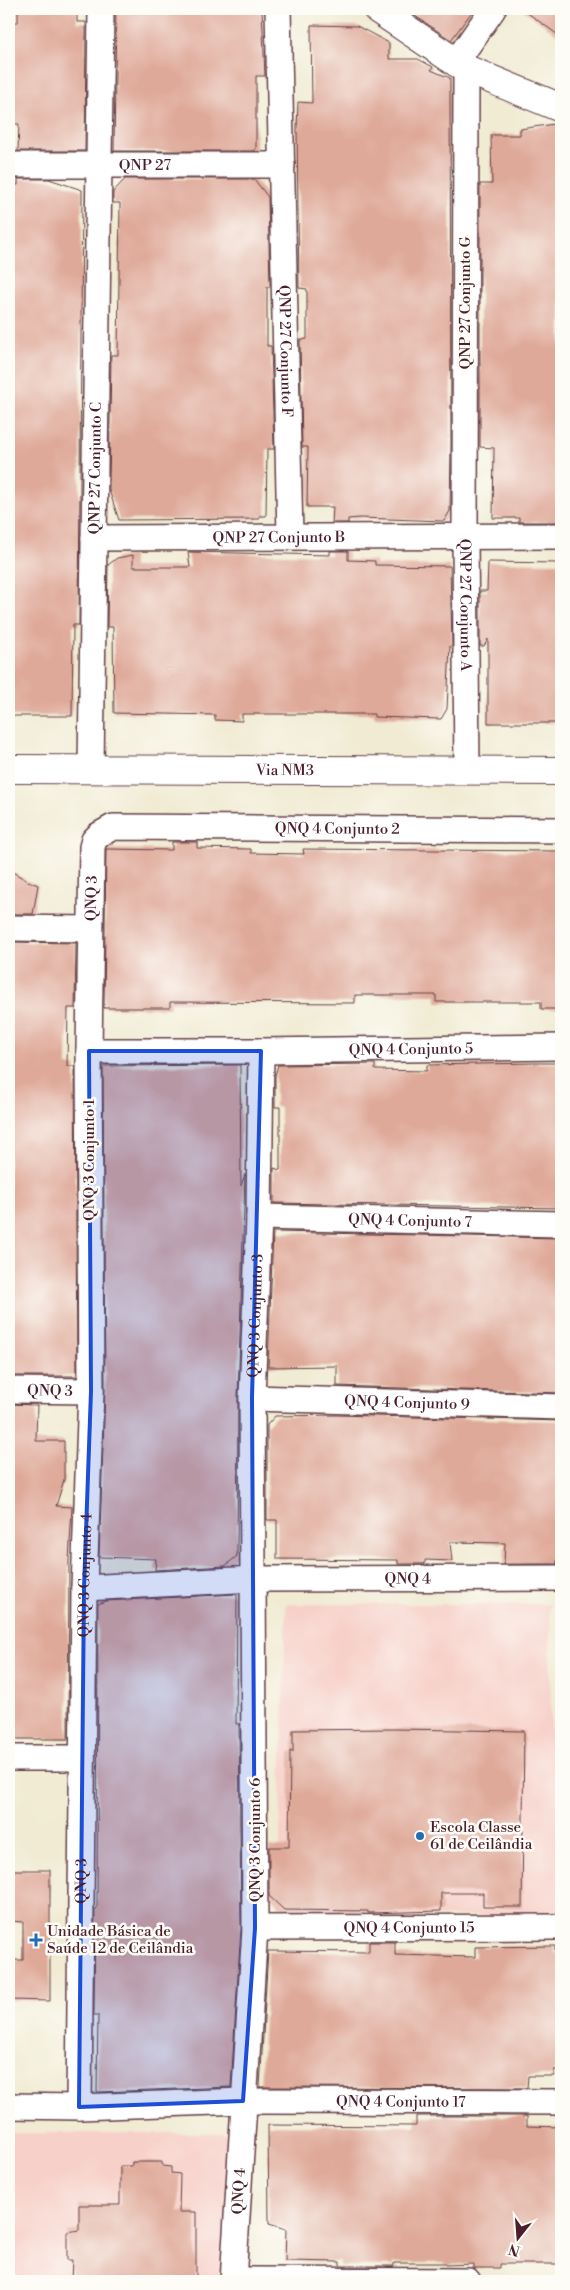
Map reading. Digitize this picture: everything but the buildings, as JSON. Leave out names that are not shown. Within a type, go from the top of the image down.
[{"type":"main road","points":[[377,9],[461,65],[561,108]]},
{"type":"main road","name":"Via NM3","points":[[9,769],[561,771]]},
{"type":"street","name":"QNP 27 Conjunto C","points":[[91,770],[101,9]]},
{"type":"street","name":"QNP 27 Conjunto F","points":[[278,9],[290,536]]},
{"type":"street","points":[[461,65],[493,9]]},
{"type":"street","name":"QNP 27 Conjunto G","points":[[461,65],[465,536]]},
{"type":"street","name":"QNP 27","points":[[9,166],[282,165]]},
{"type":"street","name":"QNP 27 Conjunto A","points":[[467,771],[465,536],[561,536]]},
{"type":"street","name":"QNP 27 Conjunto B","points":[[94,538],[465,536]]},
{"type":"street","name":"QNQ 4 Conjunto 2","points":[[113,826],[561,830]]},
{"type":"street","name":"QNQ 3","points":[[9,928],[90,929],[92,847],[94,840],[113,826]]},
{"type":"street","name":"QNQ 3 Conjunto 1","points":[[90,929],[90,1391]]},
{"type":"street","name":"QNQ 4 Conjunto 5","points":[[261,1051],[561,1047]]},
{"type":"street","points":[[89,1051],[261,1051]]},
{"type":"street","name":"QNQ 3 Conjunto 3","points":[[255,1579],[252,1398],[259,1217],[261,1051]]},
{"type":"street","name":"QNQ 4 Conjunto 7","points":[[259,1217],[561,1224]]},
{"type":"street","name":"QNQ 3","points":[[9,1390],[90,1391]]},
{"type":"street","name":"QNQ 3 Conjunto 4","points":[[82,1758],[84,1588],[90,1391]]},
{"type":"street","name":"QNQ 4 Conjunto 9","points":[[252,1398],[561,1407]]},
{"type":"street","name":"QNQ 4","points":[[255,1579],[561,1578]]},
{"type":"street","points":[[84,1588],[255,1579]]},
{"type":"street","name":"QNQ 3 Conjunto 6","points":[[243,2101],[255,1928],[255,1579]]},
{"type":"street","points":[[9,1758],[82,1758]]},
{"type":"street","name":"QNQ 3","points":[[79,2107],[82,1758]]},
{"type":"street","name":"QNQ 4 Conjunto 15","points":[[255,1928],[561,1927]]},
{"type":"street","points":[[9,2106],[79,2107],[243,2101]]},
{"type":"street","name":"QNQ 4","points":[[233,2281],[243,2101]]},
{"type":"street","name":"QNQ 4 Conjunto 17","points":[[243,2101],[561,2102]]},
{"type":"street","points":[[233,2281],[468,2281]]},
{"type":"highlighted area","points":[[89,1051],[261,1051],[252,1398],[255,1928],[243,2101],[79,2107],[84,1588],[91,1391]]},
{"type":"shaded area","name":"Escola Classe 61 de Ceilândia","points":[[286,1604],[550,1604],[551,1745],[561,1757],[561,1915],[278,1918]]},
{"type":"shaded area","points":[[9,2133],[237,2133],[235,2281],[9,2281]]},
{"type":"place","name":"Escola Classe 61 de Ceilândia","points":[[420,1836]]},
{"type":"place","name":"Unidade Básica de Saúde 12 de Ceilândia","points":[[36,1940]]}]
